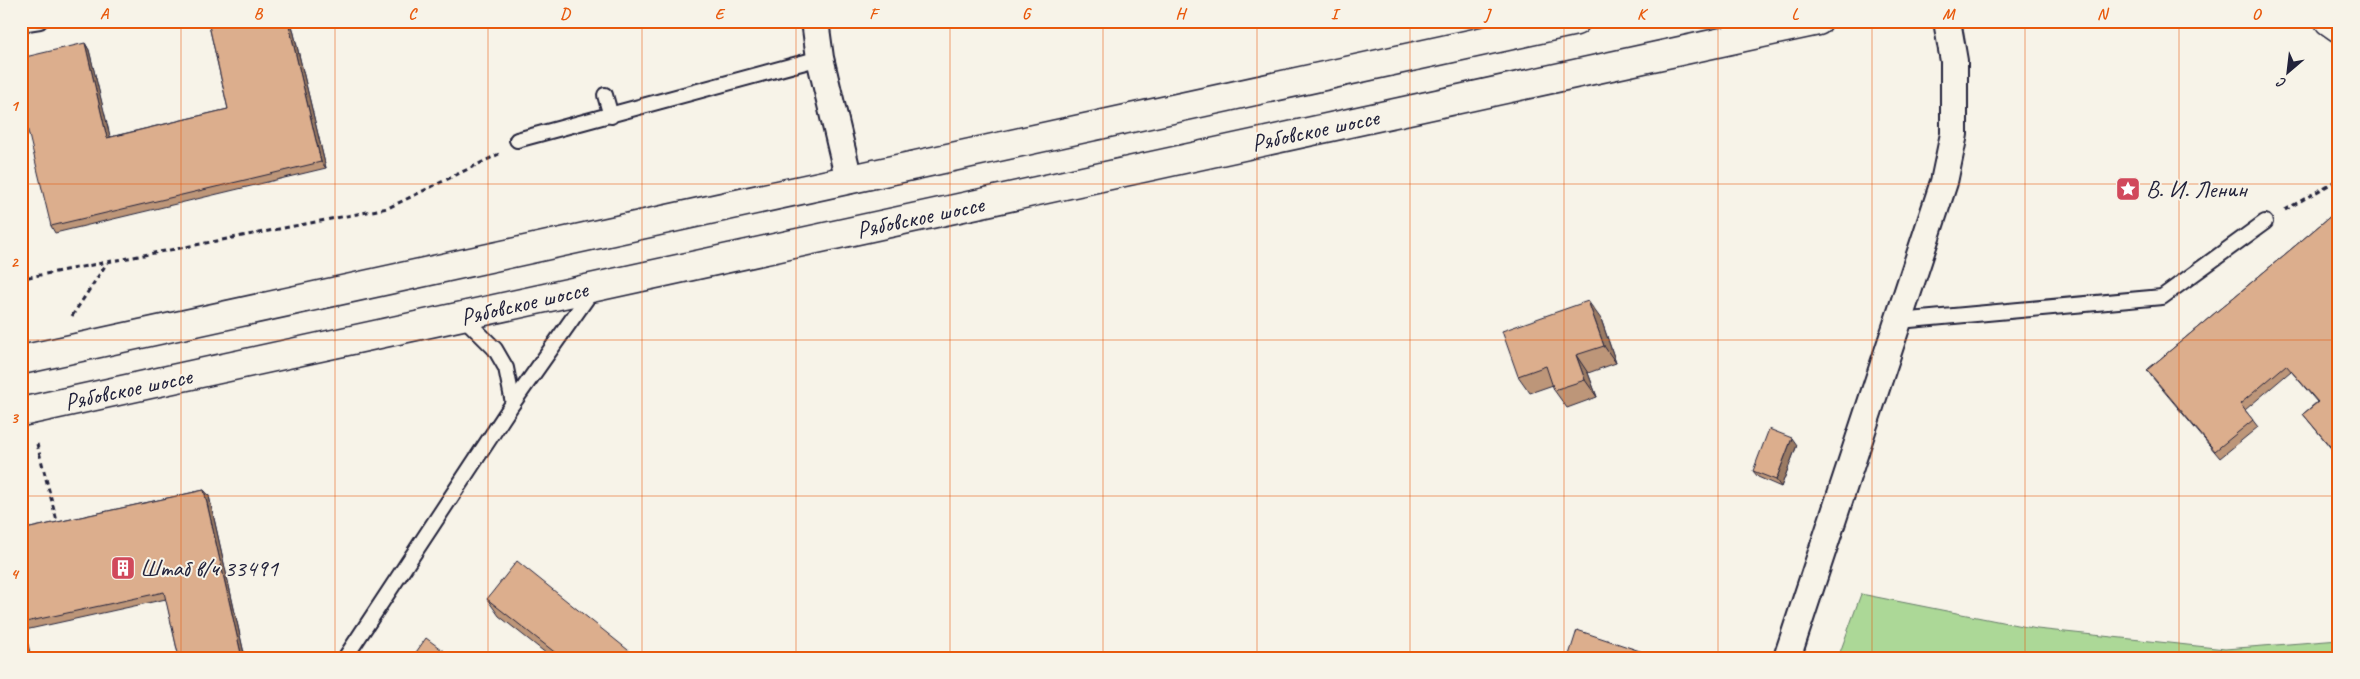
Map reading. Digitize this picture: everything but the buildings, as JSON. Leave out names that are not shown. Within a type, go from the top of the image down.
[{"type":"main road","points":[[21,360],[1576,21]]},
{"type":"main road","name":"Рябовское шоссе","points":[[21,412],[1818,21]]},
{"type":"main road","points":[[2329,21],[2339,28]]},
{"type":"street","points":[[815,21],[820,58],[849,180]]},
{"type":"street","points":[[1787,658],[1878,375],[1899,321],[1944,182],[1954,134],[1954,61],[1947,21]]},
{"type":"lane","points":[[21,24],[40,21]]},
{"type":"lane","points":[[517,140],[820,58]]},
{"type":"lane","points":[[605,95],[611,116]]},
{"type":"lane","points":[[1899,321],[2162,298],[2265,222]]},
{"type":"lane","points":[[345,658],[513,403],[594,288]]},
{"type":"lane","points":[[463,317],[495,349],[506,368],[513,403]]},
{"type":"path","points":[[21,264],[24,278],[388,208],[497,156],[517,140]]},
{"type":"path","points":[[2265,222],[2339,179]]},
{"type":"path","points":[[70,318],[107,262]]},
{"type":"path","points":[[37,444],[59,530]]},
{"type":"green space","points":[[1861,594],[2037,629],[2225,649],[2339,640],[2339,658],[1838,658]]},
{"type":"place","name":"В. И. Ленин","points":[[2128,189]]},
{"type":"place","name":"Штаб в/ч 33491","points":[[123,568]]}]
